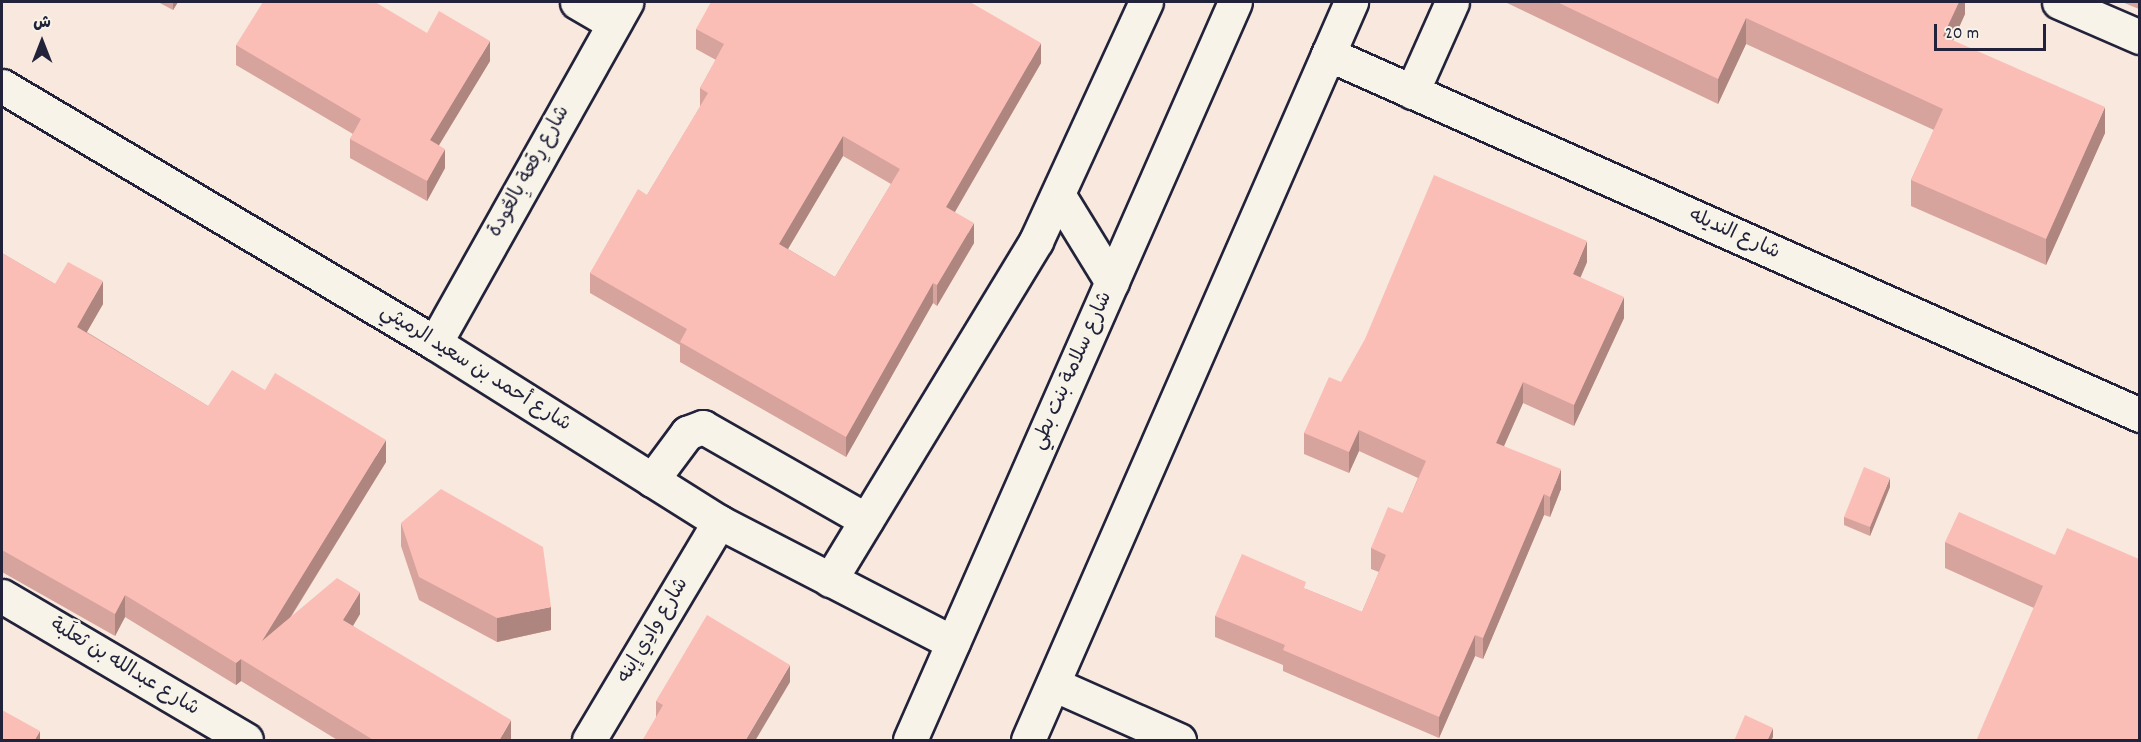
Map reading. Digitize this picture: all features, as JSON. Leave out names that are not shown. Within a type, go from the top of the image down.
[{"type":"street","points":[[577,2],[620,12]]},
{"type":"street","points":[[830,580],[1018,272],[1059,196],[1146,2]]},
{"type":"street","name":"شارع سلامة بنت بطي","points":[[910,741],[1235,2]]},
{"type":"street","points":[[1028,741],[1351,2]]},
{"type":"street","points":[[1412,92],[1452,2]]},
{"type":"street","points":[[2059,2],[2139,37]]},
{"type":"street","name":"شارع رِقعة بِالعُودة","points":[[435,343],[620,12]]},
{"type":"street","name":"شارع النديله","points":[[1328,54],[2139,415]]},
{"type":"street","name":"شارع أحمد بن سعيد الرميثي","points":[[2,86],[435,343],[718,522],[953,643]]},
{"type":"street","points":[[1059,196],[1112,282]]},
{"type":"street","points":[[652,480],[687,433],[703,427],[866,520]]},
{"type":"street","name":"شارع وادِي إبنه","points":[[590,741],[718,522]]},
{"type":"street","name":"شارع عبدالله بن ثعلَبة","points":[[2,596],[246,741]]},
{"type":"street","points":[[1053,684],[1179,741]]},
{"type":"building","points":[[263,2],[375,2],[427,33],[439,11],[490,41],[430,140],[445,149],[427,181],[350,139],[361,119],[236,45]]},
{"type":"building","points":[[711,2],[970,2],[1041,43],[946,207],[974,223],[937,285],[933,283],[846,437],[680,342],[687,329],[590,273],[638,189],[647,195],[708,93],[700,88],[724,44],[696,29]],"holes":[[[843,136],[900,169],[835,277],[779,244]]]},
{"type":"building","points":[[1557,2],[1959,2],[1943,36],[2105,107],[2046,239],[1911,180],[1943,109],[1746,18],[1718,79]]},
{"type":"building","points":[[1434,175],[1587,241],[1573,274],[1624,297],[1574,405],[1523,382],[1496,443],[1561,469],[1550,497],[1544,494],[1483,638],[1475,635],[1439,717],[1283,650],[1285,645],[1215,616],[1242,554],[1306,582],[1304,588],[1362,612],[1386,555],[1371,548],[1388,507],[1403,513],[1426,461],[1359,430],[1349,452],[1304,433],[1329,377],[1341,382],[1365,339]]},
{"type":"building","points":[[2,253],[55,284],[68,262],[103,281],[77,327],[208,406],[232,370],[265,390],[275,373],[386,440],[262,641],[337,578],[360,592],[343,620],[511,720],[499,741],[375,741],[241,659],[236,663],[125,595],[115,614],[2,550]]},
{"type":"building","points":[[1864,467],[1890,478],[1870,527],[1844,517]]},
{"type":"building","points":[[441,489],[543,547],[551,607],[497,618],[419,577],[401,523]]},
{"type":"building","points":[[1959,512],[2055,555],[2067,528],[2139,559],[2139,741],[1976,741],[2043,586],[1945,542]]},
{"type":"building","points":[[707,615],[790,665],[745,741],[642,741],[663,705],[656,701]]},
{"type":"building","points":[[2,710],[40,731],[34,741],[2,741]]},
{"type":"building","points":[[1745,715],[1773,728],[1767,741],[1734,741]]}]
